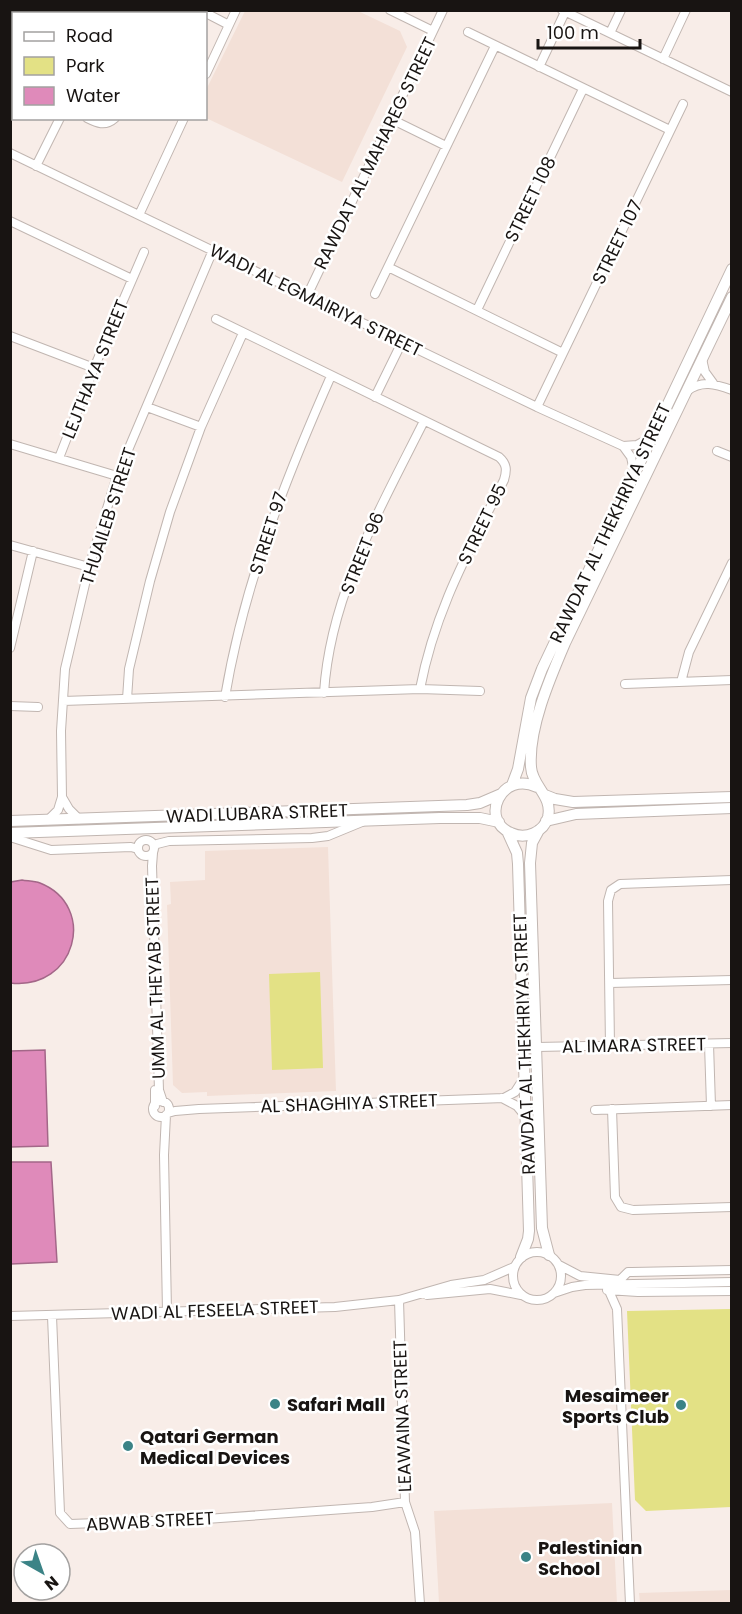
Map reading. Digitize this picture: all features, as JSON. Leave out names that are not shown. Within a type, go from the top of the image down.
[{"type":"street","points":[[207,72],[236,10]]},
{"type":"street","points":[[390,10],[433,31]]},
{"type":"street","name":"RAWDAT AL MAHAREG STREET","points":[[307,296],[444,10]]},
{"type":"street","points":[[610,33],[621,10]]},
{"type":"street","points":[[663,59],[686,10]]},
{"type":"street","points":[[539,67],[563,11],[732,92]]},
{"type":"street","points":[[207,14],[229,25]]},
{"type":"street","points":[[468,32],[670,130]]},
{"type":"street","points":[[375,294],[495,46]]},
{"type":"street","name":"STREET 108","points":[[477,310],[583,89]]},
{"type":"street","name":"STREET 107","points":[[537,407],[683,104]]},
{"type":"street","points":[[391,118],[446,146]]},
{"type":"street","points":[[36,166],[59,120]]},
{"type":"street","points":[[93,120],[104,124],[111,120]]},
{"type":"street","points":[[139,215],[183,120]]},
{"type":"street","name":"WADI AL EGMAIRIYA STREET","points":[[10,153],[537,407],[623,446]]},
{"type":"street","name":"LEJTHAYA STREET","points":[[10,221],[132,279]]},
{"type":"street","name":"THUAILEB STREET","points":[[62,797],[61,731],[65,669],[89,567],[117,476],[213,250]]},
{"type":"street","name":"LEJTHAYA STREET","points":[[59,458],[94,368],[144,252]]},
{"type":"street","points":[[388,267],[563,353]]},
{"type":"street","name":"RAWDAT AL THEKHRIYA STREET","points":[[512,785],[518,769],[531,698],[542,669],[634,471],[732,269]]},
{"type":"street","name":"RAWDAT AL THEKHRIYA STREET","points":[[541,791],[532,776],[531,758],[535,730],[548,682],[732,297]]},
{"type":"street","name":"STREET 95","points":[[216,320],[499,457],[506,466],[506,473],[443,605],[420,689]]},
{"type":"street","points":[[127,699],[129,669],[150,581],[170,512],[201,427],[243,333]]},
{"type":"street","points":[[10,336],[94,368]]},
{"type":"street","points":[[375,397],[402,342]]},
{"type":"street","points":[[702,359],[705,372],[712,383]]},
{"type":"street","name":"STREET 97","points":[[225,697],[236,637],[271,522],[289,472],[331,376]]},
{"type":"street","points":[[685,392],[698,385],[712,383],[732,390]]},
{"type":"street","points":[[147,407],[201,427]]},
{"type":"street","name":"STREET 96","points":[[324,693],[332,637],[344,596],[376,517],[424,421]]},
{"type":"street","points":[[623,446],[637,445],[650,438]]},
{"type":"street","points":[[10,444],[117,476]]},
{"type":"street","points":[[623,446],[631,457],[634,471]]},
{"type":"street","points":[[717,451],[732,457]]},
{"type":"street","points":[[10,545],[89,567]]},
{"type":"street","points":[[10,648],[33,551]]},
{"type":"street","points":[[681,682],[689,652],[732,563]]},
{"type":"street","points":[[625,684],[732,680]]},
{"type":"street","points":[[63,701],[420,689],[480,691]]},
{"type":"street","points":[[10,706],[38,706]]},
{"type":"street","points":[[541,791],[549,808],[546,821],[538,830],[526,836],[507,831],[499,822],[496,808],[501,794],[512,785],[525,783],[541,791],[555,799],[573,802],[732,797]]},
{"type":"street","name":"WADI LUBARA STREET","points":[[10,821],[468,806],[501,794]]},
{"type":"street","points":[[62,797],[79,819]]},
{"type":"street","points":[[48,820],[58,810],[62,797]]},
{"type":"street","points":[[546,821],[576,814],[732,808]]},
{"type":"street","name":"WADI LUBARA STREET","points":[[10,835],[367,819],[467,817],[499,822]]},
{"type":"street","points":[[10,835],[51,850],[131,847],[147,851],[157,844],[169,841],[328,836],[367,819]]},
{"type":"street","name":"RAWDAT AL THEKHRIYA STREET","points":[[538,830],[532,843],[530,863],[542,1228],[549,1255]]},
{"type":"street","name":"RAWDAT AL THEKHRIYA STREET","points":[[507,831],[517,853],[518,864],[529,1230],[521,1257]]},
{"type":"street","name":"UMM AL THEYAB STREET","points":[[147,851],[152,866],[160,1124],[161,1146],[164,1155]]},
{"type":"street","points":[[610,1046],[608,902],[611,890],[620,884],[732,880]]},
{"type":"street","points":[[610,983],[732,980]]},
{"type":"street","name":"AL IMARA STREET","points":[[537,1047],[732,1043]]},
{"type":"street","points":[[710,1044],[711,1106]]},
{"type":"street","points":[[502,1097],[515,1092],[525,1078]]},
{"type":"street","points":[[502,1097],[517,1106],[526,1117]]},
{"type":"street","name":"AL SHAGHIYA STREET","points":[[167,1114],[196,1109],[502,1097]]},
{"type":"street","name":"UMM AL THEYAB STREET","points":[[160,1106],[169,1107],[164,1155],[167,1311]]},
{"type":"street","name":"AL SHAGHIYA STREET","points":[[160,1106],[192,1106],[196,1109]]},
{"type":"street","points":[[595,1110],[732,1106]]},
{"type":"street","points":[[612,1109],[615,1197],[621,1207],[633,1210],[732,1206]]},
{"type":"street","points":[[631,1287],[620,1280],[580,1276],[559,1265],[549,1255],[535,1251],[521,1257],[514,1267],[513,1283],[522,1295],[529,1299],[542,1299],[572,1287],[593,1285],[631,1287],[732,1291]]},
{"type":"street","points":[[554,1293],[560,1280],[559,1265]]},
{"type":"street","name":"WADI AL FESEELA STREET","points":[[10,1316],[335,1307],[399,1300],[450,1285],[484,1280],[514,1267]]},
{"type":"street","points":[[620,1280],[628,1272],[732,1270]]},
{"type":"street","points":[[593,1285],[609,1291],[631,1287],[732,1282]]},
{"type":"street","points":[[617,1309],[631,1287]]},
{"type":"street","name":"WADI AL FESEELA STREET","points":[[418,1295],[490,1289],[522,1295]]},
{"type":"street","points":[[609,1291],[617,1309],[630,1604]]},
{"type":"street","name":"LEAWAINA STREET","points":[[399,1300],[405,1502],[415,1532],[420,1604]]},
{"type":"street","name":"ABWAB STREET","points":[[52,1316],[60,1513],[70,1524],[206,1519],[372,1507],[405,1502]]},
{"type":"shaded area","points":[[245,11],[358,11],[400,31],[407,47],[342,182],[207,118],[207,88]]},
{"type":"shaded area","points":[[328,847],[336,1091],[207,1096],[207,1092],[182,1093],[173,1085],[167,905],[171,904],[170,882],[205,880],[205,851]]},
{"type":"shaded area","name":"Palestinian School","points":[[612,1503],[617,1603],[439,1603],[434,1511]]},
{"type":"shaded area","points":[[731,1590],[731,1603],[640,1603],[639,1593]]},
{"type":"green space","points":[[320,972],[323,1068],[272,1070],[269,974]]},
{"type":"green space","name":"Mesaimeer Sports Club","points":[[731,1309],[731,1507],[646,1511],[635,1500],[627,1311]]},
{"type":"water","points":[[22,880],[40,883],[58,894],[69,909],[73,927],[72,945],[64,961],[51,974],[33,982],[10,983],[11,882]]},
{"type":"water","points":[[45,1050],[48,1146],[11,1147],[11,1051]]},
{"type":"water","points":[[11,1162],[51,1162],[57,1262],[11,1264]]},
{"type":"place","name":"Safari Mall","points":[[275,1404]]},
{"type":"place","name":"Mesaimeer Sports Club","points":[[681,1405]]},
{"type":"place","name":"Qatari German Medical Devices","points":[[128,1446]]},
{"type":"place","name":"Palestinian School","points":[[526,1557]]}]
